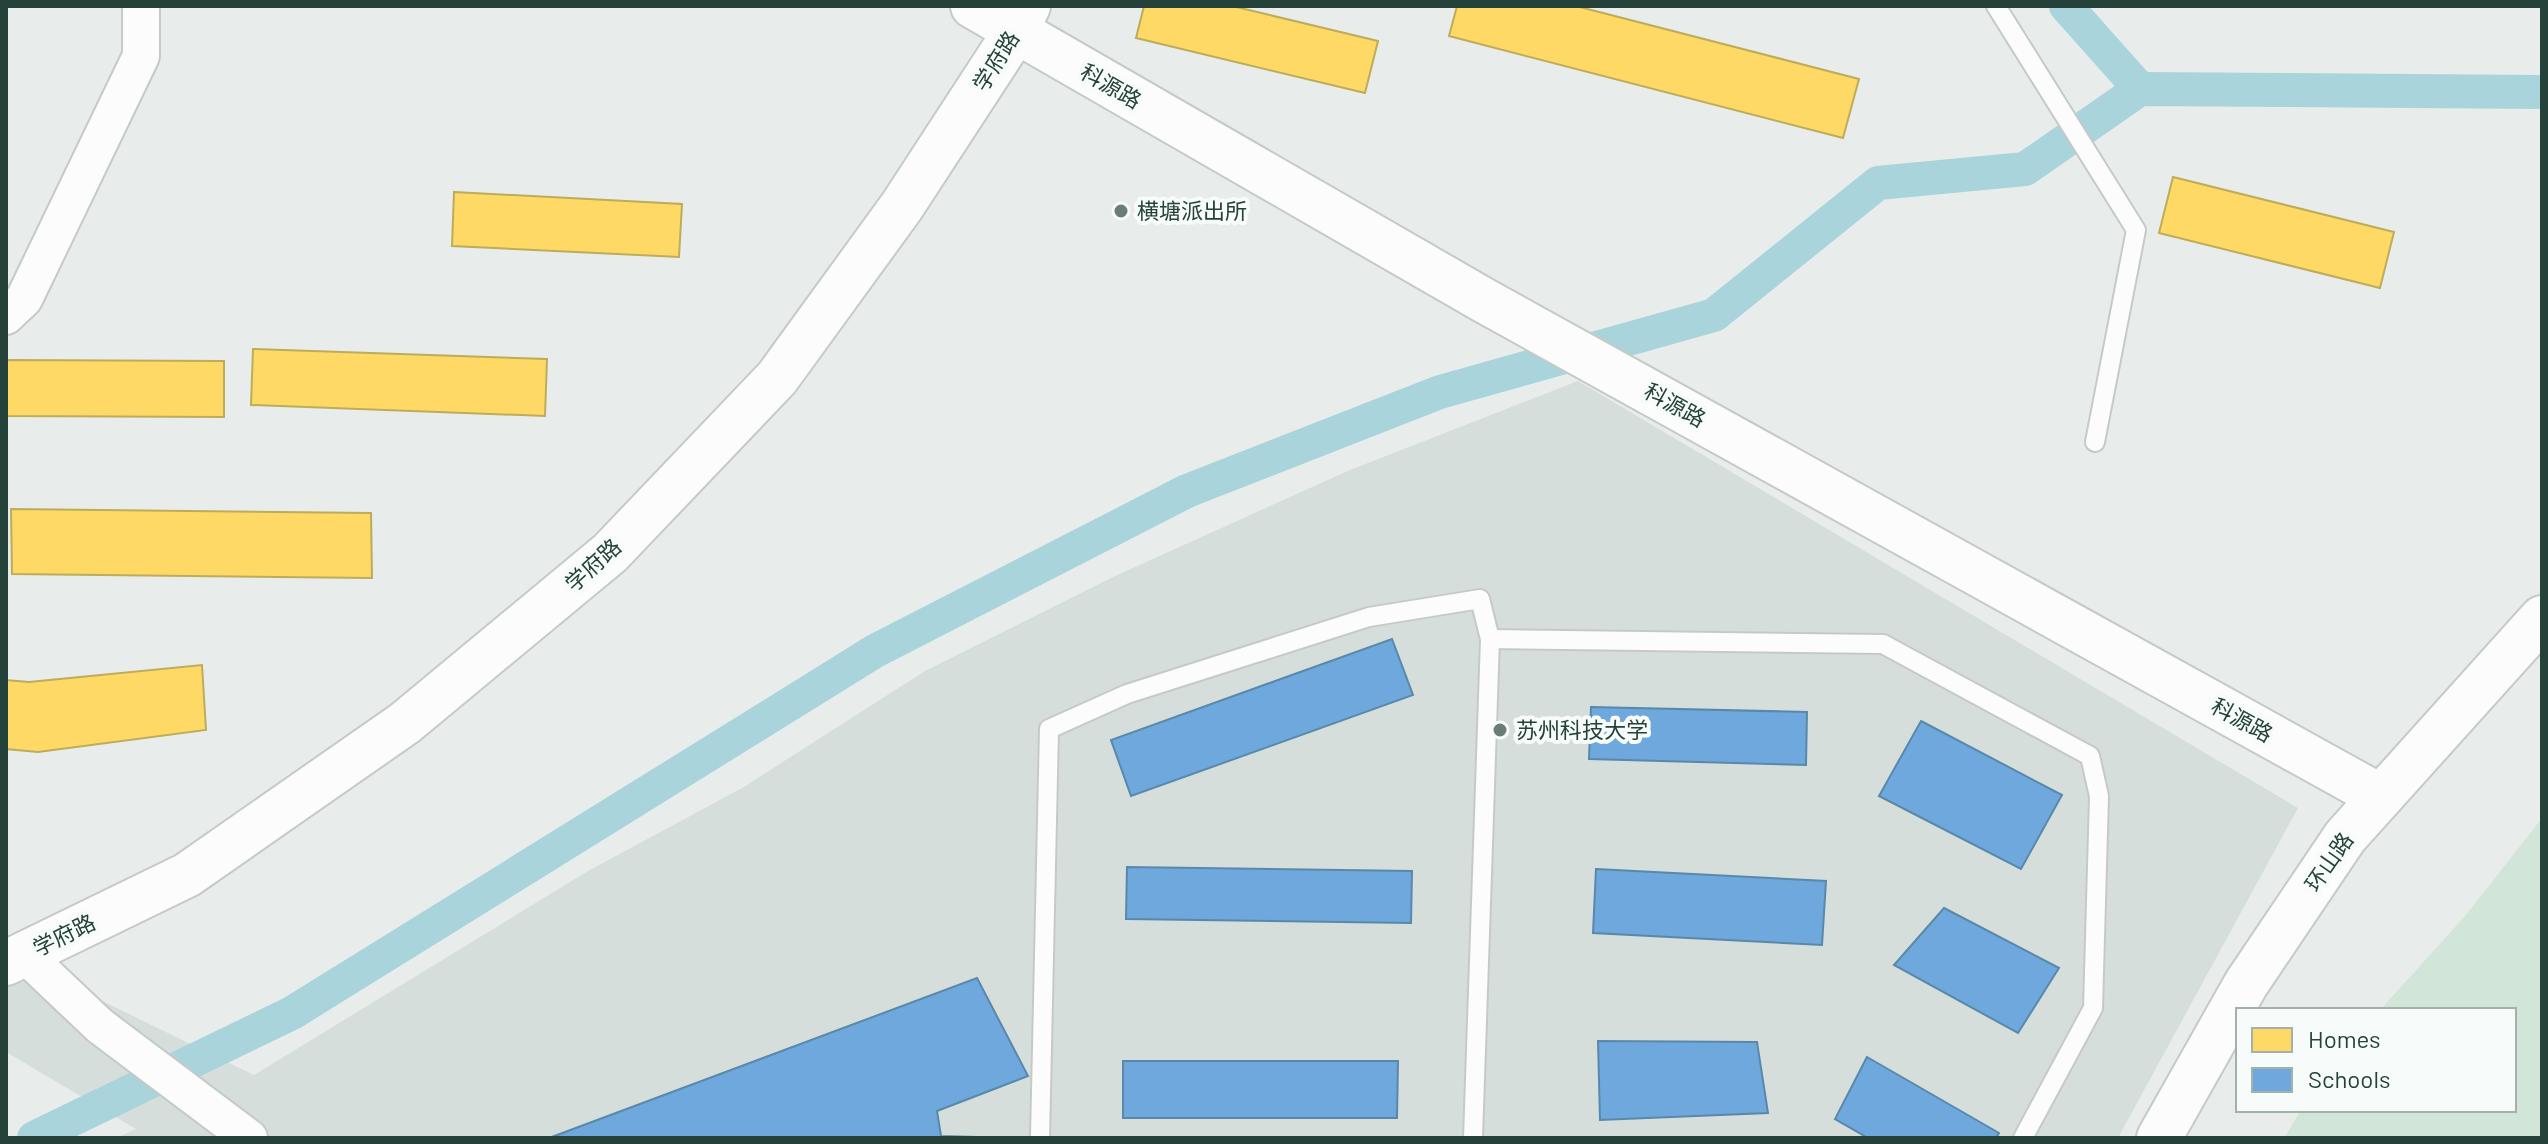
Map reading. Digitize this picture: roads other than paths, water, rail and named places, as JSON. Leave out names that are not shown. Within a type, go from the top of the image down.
[{"type":"street","points":[[6,316],[24,299],[141,56],[141,6]]},
{"type":"street","name":"科源路","points":[[973,6],[1022,18],[1485,301],[2381,797]]},
{"type":"street","name":"学府路","points":[[12,953],[200,866],[405,723],[610,553],[777,378],[902,206],[1022,18]]},
{"type":"street","name":"环山路","points":[[2159,1138],[2246,984],[2345,837],[2542,618]]},
{"type":"street","points":[[12,953],[100,1026],[249,1138]]},
{"type":"lane","points":[[1996,6],[2136,230],[2095,442]]},
{"type":"lane","points":[[1040,1138],[1049,729],[1127,694],[1369,617],[1480,599],[1490,639],[1473,1138]]},
{"type":"lane","points":[[1490,639],[1883,644],[2090,756],[2099,796],[2093,1008],[2023,1138]]},
{"type":"waterway","points":[[2066,6],[2140,89]]},
{"type":"waterway","points":[[34,1138],[292,1013],[875,651],[1187,491],[1440,392],[1714,315],[1878,183],[2025,169],[2140,89],[2542,92]]},
{"type":"place","name":"横塘派出所","points":[[1121,211]]},
{"type":"place","name":"苏州科技大学","points":[[1500,730]]}]
